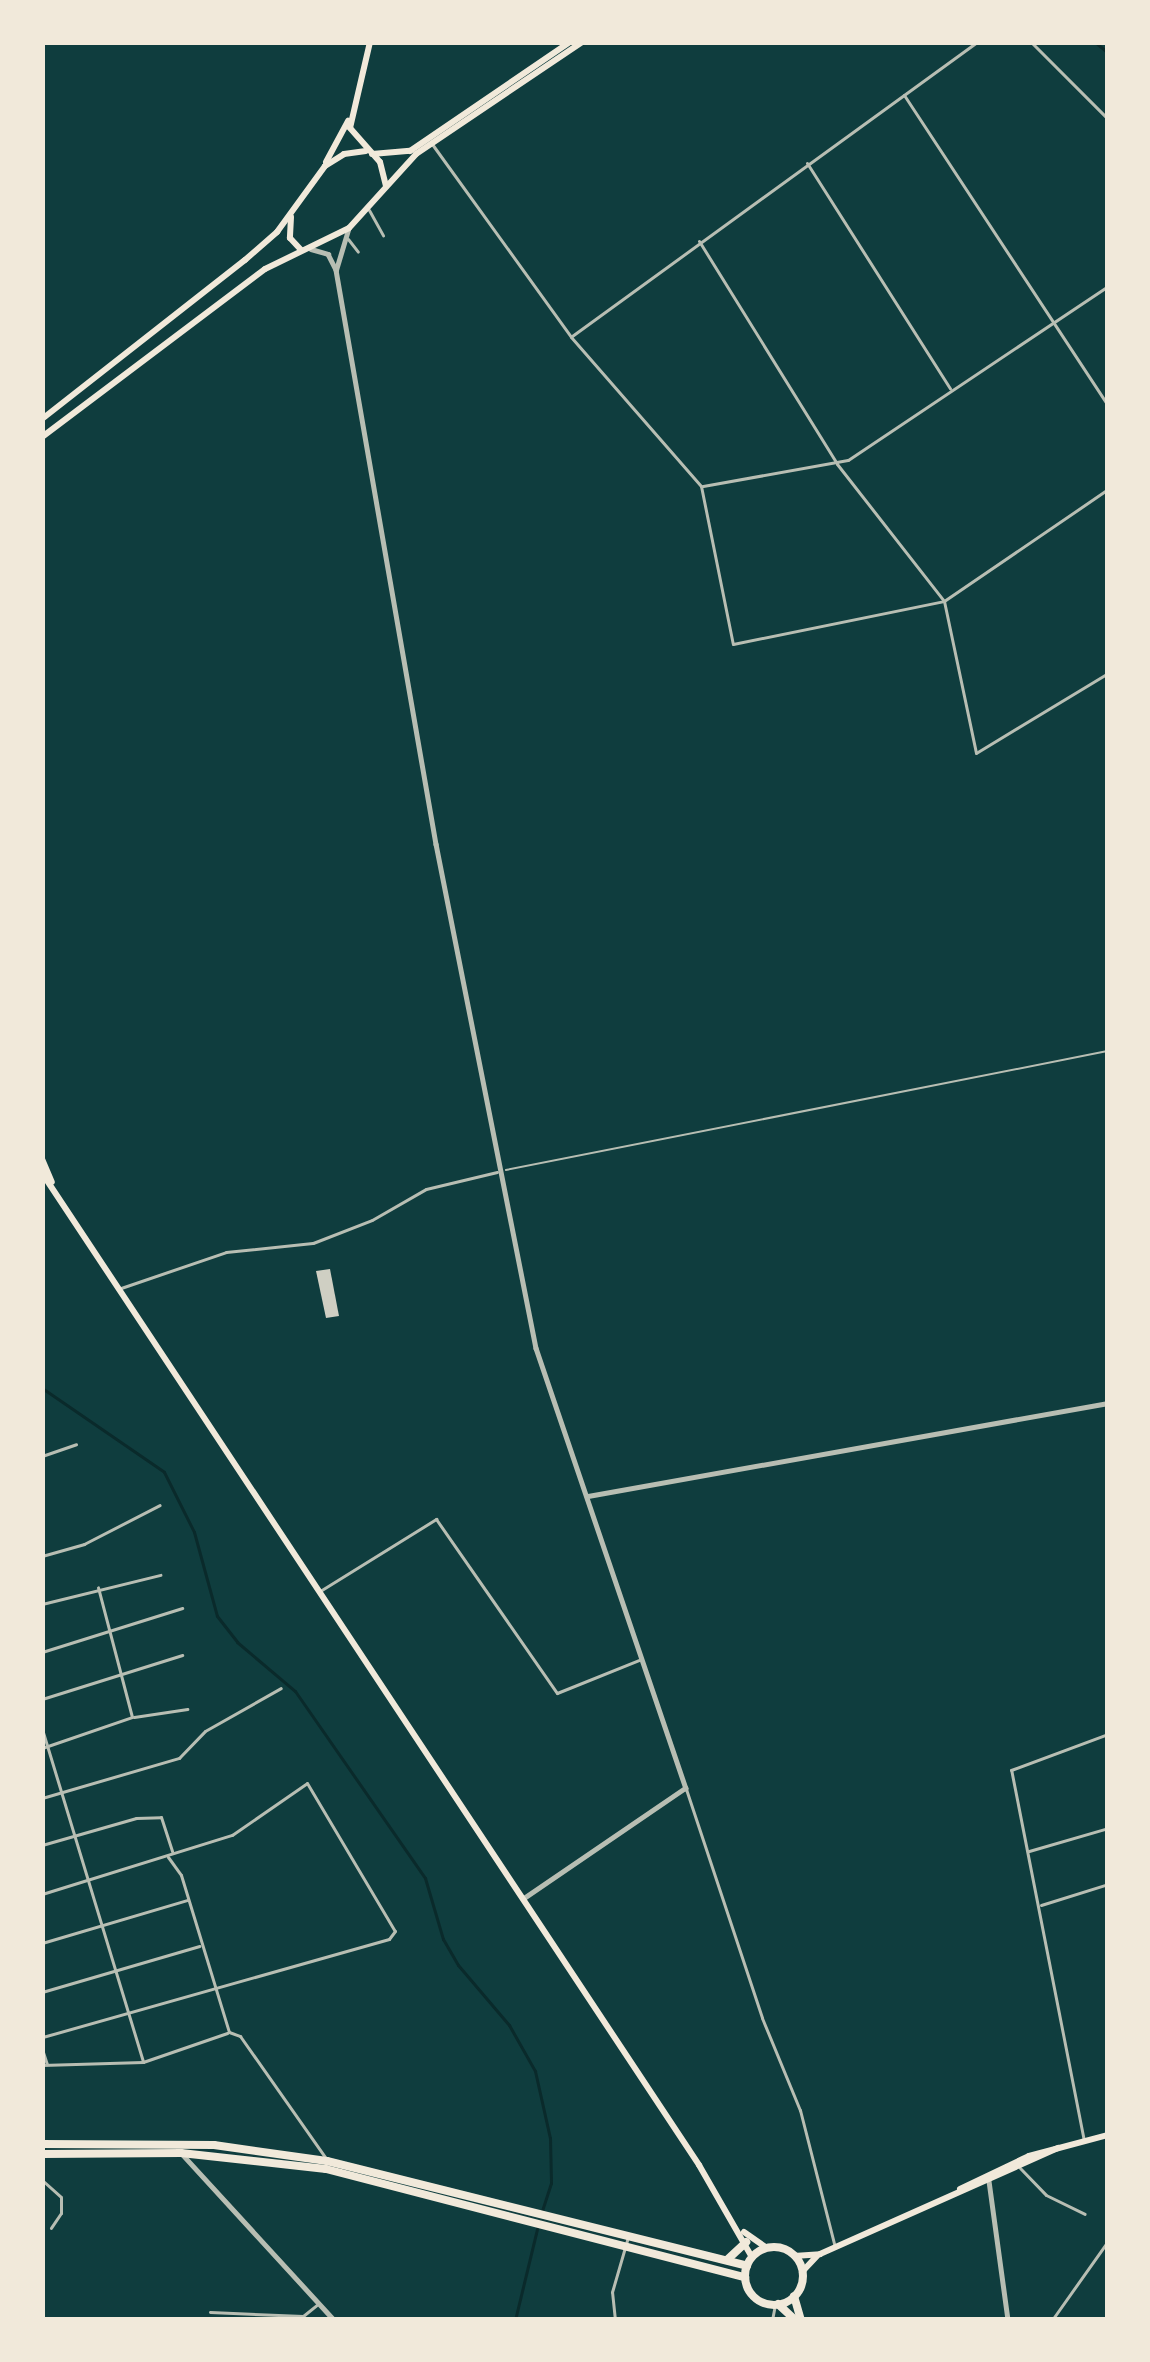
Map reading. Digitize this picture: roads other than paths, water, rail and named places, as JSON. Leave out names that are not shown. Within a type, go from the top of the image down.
[{"type":"highway","points":[[42,2144],[170,2143],[326,2165],[628,2239],[749,2261]]},
{"type":"highway","points":[[42,2154],[181,2153],[326,2165]]},
{"type":"highway","points":[[628,2239],[745,2277]]},
{"type":"highway","points":[[728,2259],[746,2242]]},
{"type":"highway","points":[[766,2248],[794,2256],[802,2272],[794,2296],[798,2320],[752,2295],[745,2277],[749,2261],[766,2248]]},
{"type":"highway","points":[[776,2304],[794,2296]]},
{"type":"main road","points":[[370,42],[352,135],[386,176],[386,190]]},
{"type":"main road","points":[[42,437],[266,269],[348,232],[427,145],[569,42]]},
{"type":"main road","points":[[325,166],[344,154],[396,155],[427,145],[582,42]]},
{"type":"main road","points":[[42,419],[202,297],[293,212],[325,166],[353,112]]},
{"type":"main road","points":[[293,212],[289,232],[305,249]]},
{"type":"main road","points":[[94,379],[103,391]]},
{"type":"main road","points":[[42,1159],[56,1192]]},
{"type":"main road","points":[[42,1173],[737,2225],[749,2261]]},
{"type":"main road","points":[[794,2256],[836,2248],[1017,2164],[1108,2135]]},
{"type":"main road","points":[[737,2225],[766,2248]]},
{"type":"main road","points":[[802,2272],[820,2254]]},
{"type":"street","points":[[571,337],[977,42]]},
{"type":"street","points":[[1031,42],[1108,119]]},
{"type":"street","points":[[903,94],[1108,406]]},
{"type":"street","points":[[427,145],[571,337],[701,486],[733,644],[944,601],[1108,489]]},
{"type":"street","points":[[806,162],[952,391]]},
{"type":"street","points":[[369,210],[383,235]]},
{"type":"street","points":[[348,232],[358,252]]},
{"type":"street","points":[[336,270],[348,232]]},
{"type":"street","points":[[699,242],[837,464],[944,601],[976,753],[1108,673]]},
{"type":"street","points":[[305,249],[328,254],[336,270],[499,1171],[536,1348],[762,2018],[800,2110],[836,2248]]},
{"type":"street","points":[[701,486],[837,464],[1108,286]]},
{"type":"street","points":[[119,1288],[226,1252],[313,1243],[372,1220],[426,1189],[499,1171]]},
{"type":"street","points":[[586,1496],[1108,1402]]},
{"type":"street","points":[[42,1460],[76,1444]]},
{"type":"street","points":[[42,1556],[85,1544],[160,1505]]},
{"type":"street","points":[[320,1592],[436,1519],[557,1693],[640,1659]]},
{"type":"street","points":[[42,1604],[160,1575]]},
{"type":"street","points":[[98,1587],[130,1719]]},
{"type":"street","points":[[42,1652],[182,1608]]},
{"type":"street","points":[[42,1699],[182,1655]]},
{"type":"street","points":[[42,1798],[179,1758],[206,1731],[281,1688]]},
{"type":"street","points":[[1108,1689],[1108,1715]]},
{"type":"street","points":[[45,1748],[130,1719],[187,1709]]},
{"type":"street","points":[[42,1729],[143,2062]]},
{"type":"street","points":[[1084,2141],[1012,1767],[1108,1733]]},
{"type":"street","points":[[42,1894],[232,1834],[312,1785],[394,1928],[388,1939],[42,2037]]},
{"type":"street","points":[[523,1899],[686,1788]]},
{"type":"street","points":[[42,1845],[136,1818],[161,1817],[229,2032]]},
{"type":"street","points":[[1028,1851],[1108,1828]]},
{"type":"street","points":[[1037,1906],[1108,1884]]},
{"type":"street","points":[[42,1942],[189,1899]]},
{"type":"street","points":[[42,1992],[201,1946]]},
{"type":"street","points":[[42,2049],[45,2065],[143,2062],[229,2032],[240,2036],[326,2165]]},
{"type":"street","points":[[170,2143],[334,2320]]},
{"type":"street","points":[[1017,2164],[1046,2195],[1085,2214]]},
{"type":"street","points":[[989,2179],[1007,2320]]},
{"type":"street","points":[[42,2180],[61,2197],[61,2213],[50,2228]]},
{"type":"street","points":[[615,2320],[612,2292],[628,2239]]},
{"type":"street","points":[[1052,2320],[1107,2245]]},
{"type":"street","points":[[210,2312],[303,2318],[319,2303]]},
{"type":"street","points":[[772,2320],[776,2304]]},
{"type":"lane","points":[[499,1171],[1108,1051]]},
{"type":"waterway","points":[[1095,42],[1108,53]]},
{"type":"waterway","points":[[42,1388],[164,1472],[194,1532],[217,1616],[237,1642],[295,1691],[425,1878],[443,1939],[458,1965],[509,2025],[535,2071],[550,2138],[551,2183],[541,2214]]},
{"type":"waterway","points":[[515,2320],[537,2229]]}]
